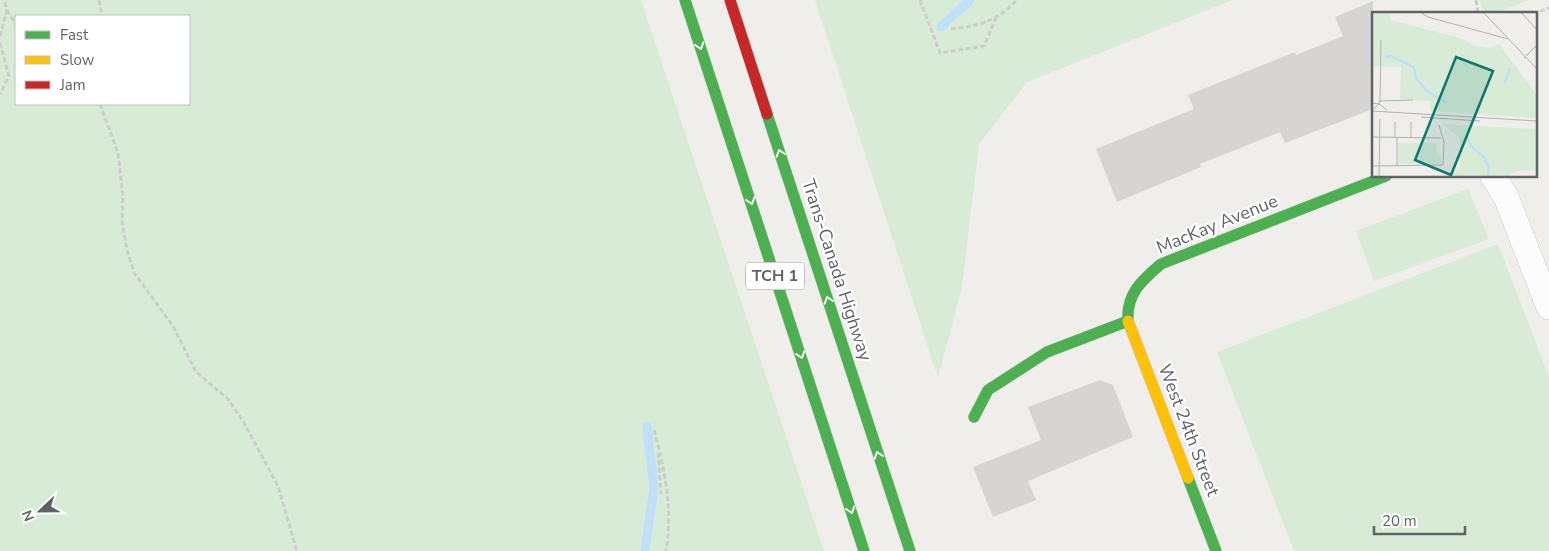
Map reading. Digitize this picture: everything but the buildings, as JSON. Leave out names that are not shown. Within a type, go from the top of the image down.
[{"type":"main road","name":"TCH 1","points":[[685,0],[864,551]]},
{"type":"main road","name":"Trans-Canada Highway","points":[[730,0],[910,551]]},
{"type":"main road","name":"MacKay Avenue","points":[[1128,321],[1126,306],[1133,292],[1161,264],[1381,178]]},
{"type":"main road","points":[[974,417],[988,390],[1047,352],[1128,321]]},
{"type":"main road","name":"West 24th Street","points":[[1128,321],[1216,551]]},
{"type":"street","points":[[1494,178],[1506,197],[1549,307]]},
{"type":"path","points":[[4,0],[7,10],[15,23]]},
{"type":"path","points":[[99,0],[102,15]]},
{"type":"path","points":[[920,0],[940,53],[984,46],[996,18]]},
{"type":"path","points":[[951,29],[981,26],[1004,13],[1017,0]]},
{"type":"path","points":[[1536,13],[1549,8]]},
{"type":"path","points":[[0,36],[7,10]]},
{"type":"path","points":[[0,43],[9,76],[0,94]]},
{"type":"path","points":[[100,105],[118,153],[123,197],[122,223],[128,254],[135,274],[150,298],[173,326],[196,372],[227,398],[243,421],[278,486],[297,551]]},
{"type":"path","points":[[661,494],[661,468],[654,430],[666,476],[669,536],[666,551]]},
{"type":"green space","points":[[0,0],[641,0],[824,551],[0,551]]},
{"type":"green space","points":[[815,0],[1232,0],[1027,82],[979,144],[962,287],[938,378]]},
{"type":"green space","points":[[1479,0],[1529,0],[1497,12],[1483,12]]},
{"type":"green space","points":[[1468,189],[1489,239],[1374,281],[1356,231]]},
{"type":"green space","points":[[1498,244],[1549,377],[1549,551],[1294,551],[1217,352]]},
{"type":"waterway","points":[[941,27],[970,0]]},
{"type":"waterway","points":[[645,551],[654,487],[647,426]]},
{"type":"traffic: fast","points":[[685,0],[864,551]]},
{"type":"traffic: fast","points":[[767,114],[910,551]]},
{"type":"traffic: fast","points":[[974,417],[988,390],[1047,352],[1128,321],[1130,303],[1137,288],[1161,264],[1381,178]]},
{"type":"traffic: fast","points":[[1188,478],[1216,551]]},
{"type":"traffic: slow","points":[[1128,321],[1188,478]]},
{"type":"traffic: jam","points":[[730,0],[767,114]]}]
